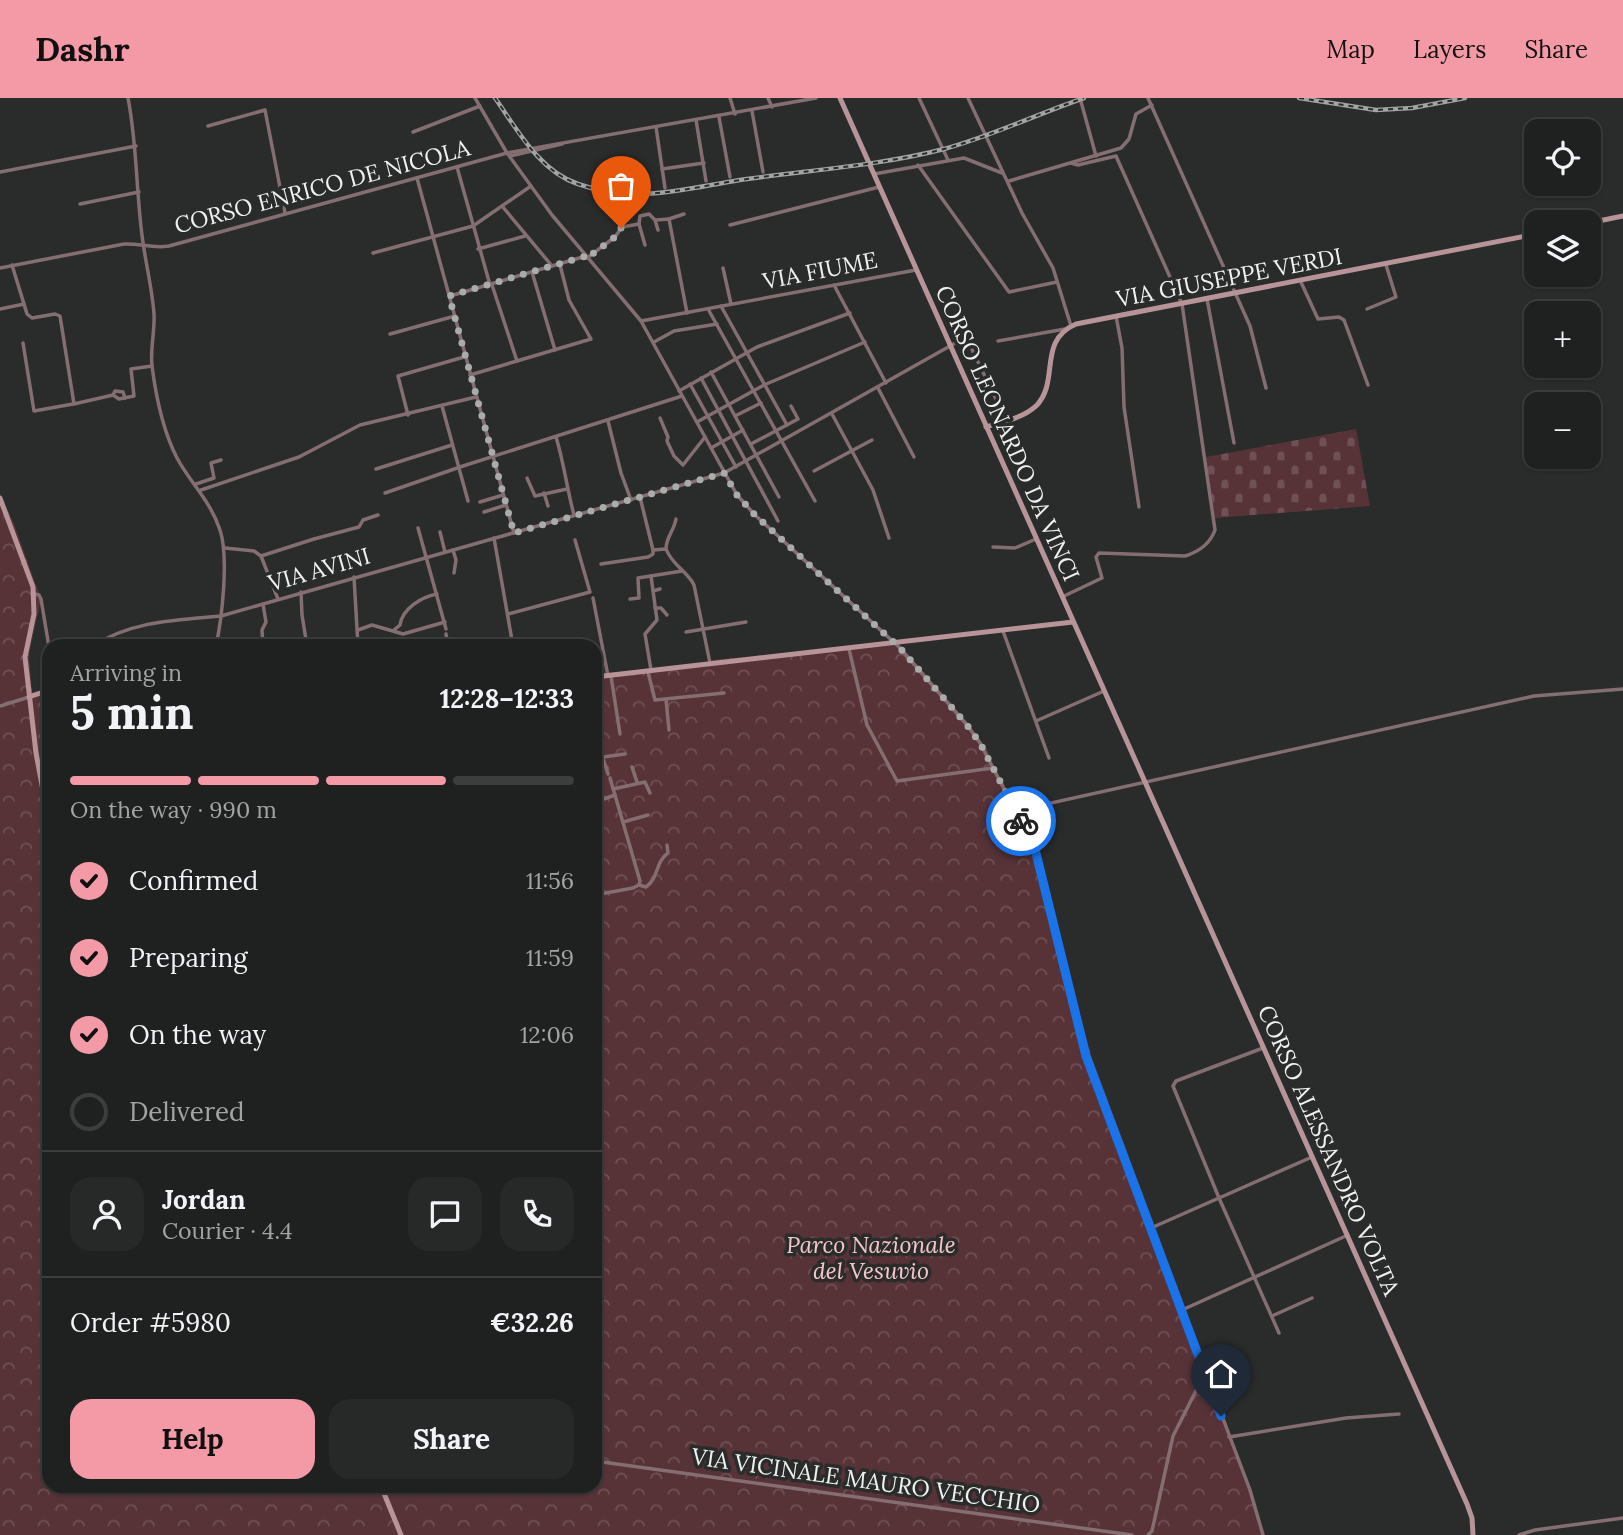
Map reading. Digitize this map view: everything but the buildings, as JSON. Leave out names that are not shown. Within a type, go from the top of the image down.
[{"type":"main road","name":"CORSO LEONARDO DA VINCI","points":[[839,98],[1145,782]]},
{"type":"main road","points":[[1601,221],[1623,216]]},
{"type":"main road","name":"VIA GIUSEPPE VERDI","points":[[1068,328],[1116,316],[1524,236]]},
{"type":"main road","points":[[986,427],[1030,411],[1040,400],[1045,392],[1054,342],[1068,328]]},
{"type":"main road","points":[[0,498],[28,569],[34,594],[34,614],[25,657],[42,785]]},
{"type":"main road","points":[[602,676],[1073,622]]},
{"type":"main road","points":[[29,697],[42,692]]},
{"type":"main road","name":"CORSO ALESSANDRO VOLTA","points":[[1145,782],[1467,1504],[1472,1518],[1473,1535]]},
{"type":"main road","points":[[383,1493],[401,1535]]},
{"type":"street","points":[[128,98],[136,146],[144,247],[154,312],[152,366],[171,445],[184,469],[201,490],[220,530],[225,548],[217,639]]},
{"type":"street","points":[[475,98],[509,155],[552,215],[641,321],[737,495],[755,515],[894,644],[980,743],[1034,845],[1086,1056],[1204,1375],[1250,1490],[1263,1535]]},
{"type":"street","points":[[730,98],[735,114]]},
{"type":"street","points":[[768,98],[772,107]]},
{"type":"street","name":"CORSO ENRICO DE NICOLA","points":[[0,268],[124,244],[144,247],[169,246],[509,155],[562,143],[752,111],[792,100],[816,98]]},
{"type":"street","points":[[919,98],[948,160]]},
{"type":"street","points":[[968,98],[1053,268],[1068,328],[998,341]]},
{"type":"street","points":[[1080,98],[1096,156]]},
{"type":"street","points":[[1149,98],[1254,334],[1266,387]]},
{"type":"street","points":[[1009,181],[1122,148],[1129,139],[1136,114],[1152,105]]},
{"type":"street","points":[[413,132],[480,106]]},
{"type":"street","points":[[208,125],[265,110],[285,213]]},
{"type":"street","points":[[752,111],[763,172]]},
{"type":"street","points":[[719,117],[730,177]]},
{"type":"street","points":[[696,120],[706,181]]},
{"type":"street","points":[[656,127],[665,188]]},
{"type":"street","points":[[0,172],[136,146]]},
{"type":"street","points":[[1062,597],[1102,579],[1096,557],[1099,553],[1185,556],[1196,553],[1214,534],[1182,304],[1116,156],[1078,165],[1071,163]]},
{"type":"street","points":[[873,174],[948,160],[969,159],[1004,173]]},
{"type":"street","points":[[662,169],[704,163]]},
{"type":"street","points":[[918,165],[1009,292],[1057,282]]},
{"type":"street","points":[[457,167],[478,249],[517,361]]},
{"type":"street","points":[[417,178],[514,533]]},
{"type":"street","points":[[373,253],[472,226],[531,186]]},
{"type":"street","points":[[730,225],[879,187]]},
{"type":"street","points":[[80,204],[139,192]]},
{"type":"street","points":[[502,206],[552,266]]},
{"type":"street","points":[[645,245],[639,224],[640,216],[650,214],[655,220],[657,230]]},
{"type":"street","points":[[656,220],[684,214]]},
{"type":"street","points":[[669,219],[687,313]]},
{"type":"street","points":[[449,296],[586,257],[615,237],[621,228],[639,224]]},
{"type":"street","points":[[478,249],[525,236]]},
{"type":"street","points":[[12,265],[27,314],[32,318],[55,314],[60,316],[74,404],[113,395],[120,390],[125,398]]},
{"type":"street","points":[[470,375],[591,339],[569,300],[560,265]]},
{"type":"street","points":[[1367,309],[1396,297],[1386,265]]},
{"type":"street","points":[[723,268],[731,304]]},
{"type":"street","name":"VIA FIUME","points":[[641,321],[916,270]]},
{"type":"street","points":[[532,272],[555,350]]},
{"type":"street","points":[[1300,280],[1318,319],[1339,317],[1343,320],[1368,385]]},
{"type":"street","points":[[834,285],[886,383]]},
{"type":"street","points":[[1207,299],[1234,443]]},
{"type":"street","points":[[0,309],[24,304]]},
{"type":"street","points":[[722,306],[787,425]]},
{"type":"street","points":[[708,309],[815,501]]},
{"type":"street","points":[[679,391],[746,352],[850,313]]},
{"type":"street","points":[[390,334],[455,316]]},
{"type":"street","points":[[1116,316],[1122,348],[1124,407],[1139,507]]},
{"type":"street","points":[[654,342],[674,331],[717,324]]},
{"type":"street","points":[[950,347],[966,337],[1006,420]]},
{"type":"street","points":[[697,422],[764,385],[865,342]]},
{"type":"street","points":[[23,343],[34,411],[73,404]]},
{"type":"street","name":"VIA AVINI","points":[[104,639],[144,624],[221,615],[724,473],[950,347]]},
{"type":"street","points":[[408,415],[398,376],[465,356]]},
{"type":"street","points":[[113,395],[119,399],[134,396],[131,369],[152,366]]},
{"type":"street","points":[[711,372],[779,497]]},
{"type":"street","points":[[701,378],[778,521]]},
{"type":"street","points":[[690,384],[736,467]]},
{"type":"street","points":[[878,388],[914,457]]},
{"type":"street","points":[[386,493],[682,396]]},
{"type":"street","points":[[201,490],[299,457],[360,425],[476,397]]},
{"type":"street","points":[[735,416],[761,402]]},
{"type":"street","points":[[442,406],[468,502]]},
{"type":"street","points":[[751,444],[798,419],[791,407]]},
{"type":"street","points":[[832,414],[873,490],[889,538]]},
{"type":"street","points":[[660,418],[674,456],[683,465],[705,437]]},
{"type":"street","points":[[607,421],[631,500]]},
{"type":"street","points":[[711,448],[743,430]]},
{"type":"street","points":[[556,437],[575,515]]},
{"type":"street","points":[[814,471],[872,440]]},
{"type":"street","points":[[376,469],[452,445]]},
{"type":"street","points":[[196,484],[214,478],[211,463],[221,460]]},
{"type":"street","points":[[527,478],[535,496],[568,492]]},
{"type":"street","points":[[544,493],[548,506]]},
{"type":"street","points":[[480,502],[503,495]]},
{"type":"street","points":[[601,564],[648,557],[653,550],[640,497]]},
{"type":"street","points":[[484,512],[506,505]]},
{"type":"street","points":[[261,556],[359,527],[363,520],[378,515]]},
{"type":"street","points":[[676,519],[675,528],[666,540],[666,549],[673,563],[694,585],[710,665]]},
{"type":"street","points":[[418,528],[445,622],[447,639]]},
{"type":"street","points":[[440,532],[445,552]]},
{"type":"street","points":[[495,538],[512,639]]},
{"type":"street","points":[[993,547],[1015,548],[1036,539]]},
{"type":"street","points":[[508,614],[590,592],[575,540]]},
{"type":"street","points":[[225,548],[254,551],[261,556],[278,598]]},
{"type":"street","points":[[653,550],[666,549]]},
{"type":"street","points":[[453,550],[456,560],[454,573]]},
{"type":"street","points":[[663,562],[673,563]]},
{"type":"street","points":[[629,599],[639,598],[638,578],[682,570]]},
{"type":"street","points":[[651,576],[656,622],[645,634],[655,700],[724,693]]},
{"type":"street","points":[[354,578],[358,639]]},
{"type":"street","points":[[653,591],[660,589]]},
{"type":"street","points":[[301,592],[306,639]]},
{"type":"street","points":[[394,630],[400,625],[402,615],[421,598],[437,593]]},
{"type":"street","points":[[34,594],[41,599],[48,639]]},
{"type":"street","points":[[593,598],[601,639]]},
{"type":"street","points":[[263,603],[266,621],[262,630],[263,639]]},
{"type":"street","points":[[655,608],[661,608],[667,615]]},
{"type":"street","points":[[358,630],[372,625],[403,634],[445,622]]},
{"type":"street","points":[[686,632],[746,622]]},
{"type":"street","points":[[1003,631],[1049,758]]},
{"type":"street","points":[[602,642],[620,734]]},
{"type":"street","points":[[849,649],[867,725],[897,781],[993,768]]},
{"type":"street","points":[[1015,811],[1534,696],[1623,689]]},
{"type":"street","points":[[1036,721],[1104,691]]},
{"type":"street","points":[[0,706],[29,697]]},
{"type":"street","points":[[666,699],[669,730]]},
{"type":"street","points":[[625,754],[603,757],[639,876],[639,886]]},
{"type":"street","points":[[632,767],[637,782]]},
{"type":"street","points":[[613,789],[645,782],[650,793]]},
{"type":"street","points":[[602,800],[615,796]]},
{"type":"street","points":[[623,822],[648,815]]},
{"type":"street","points":[[602,894],[646,887],[653,880],[656,867],[668,853],[667,845]]},
{"type":"street","points":[[1264,1048],[1176,1081],[1173,1086],[1279,1333]]},
{"type":"street","points":[[1151,1228],[1313,1156]]},
{"type":"street","points":[[1182,1310],[1348,1235]]},
{"type":"street","points":[[1272,1317],[1312,1298]]},
{"type":"street","points":[[1148,1535],[1152,1531],[1172,1436],[1204,1375]]},
{"type":"street","points":[[1229,1437],[1346,1418],[1399,1414]]},
{"type":"street","name":"VIA VICINALE MAURO VECCHIO","points":[[602,1462],[1132,1535]]},
{"type":"street","points":[[1519,1535],[1529,1531],[1623,1518]]},
{"type":"green space","points":[[1356,429],[1370,506],[1215,518],[1206,457]]},
{"type":"green space","name":"Parco Nazionale del Vesuvio","points":[[0,494],[14,524],[41,599],[29,654],[32,692],[42,690],[42,1493],[602,1493],[602,673],[893,643],[903,649],[968,723],[987,749],[995,769],[1036,837],[1072,989],[1092,1058],[1200,1347],[1265,1535],[0,1535]]},
{"type":"railway","points":[[495,98],[530,148],[564,178],[599,190],[639,194],[919,155],[980,138],[1084,98]]},
{"type":"railway","points":[[1299,98],[1376,110],[1412,108],[1465,98]]},
{"type":"way so far","points":[[621,228],[615,237],[587,258],[586,256],[449,296],[514,533],[724,473],[737,495],[755,515],[876,629],[899,647],[967,725],[980,743],[1021,821]]},
{"type":"route","points":[[1021,821],[1034,845],[1086,1056],[1221,1416]]}]
